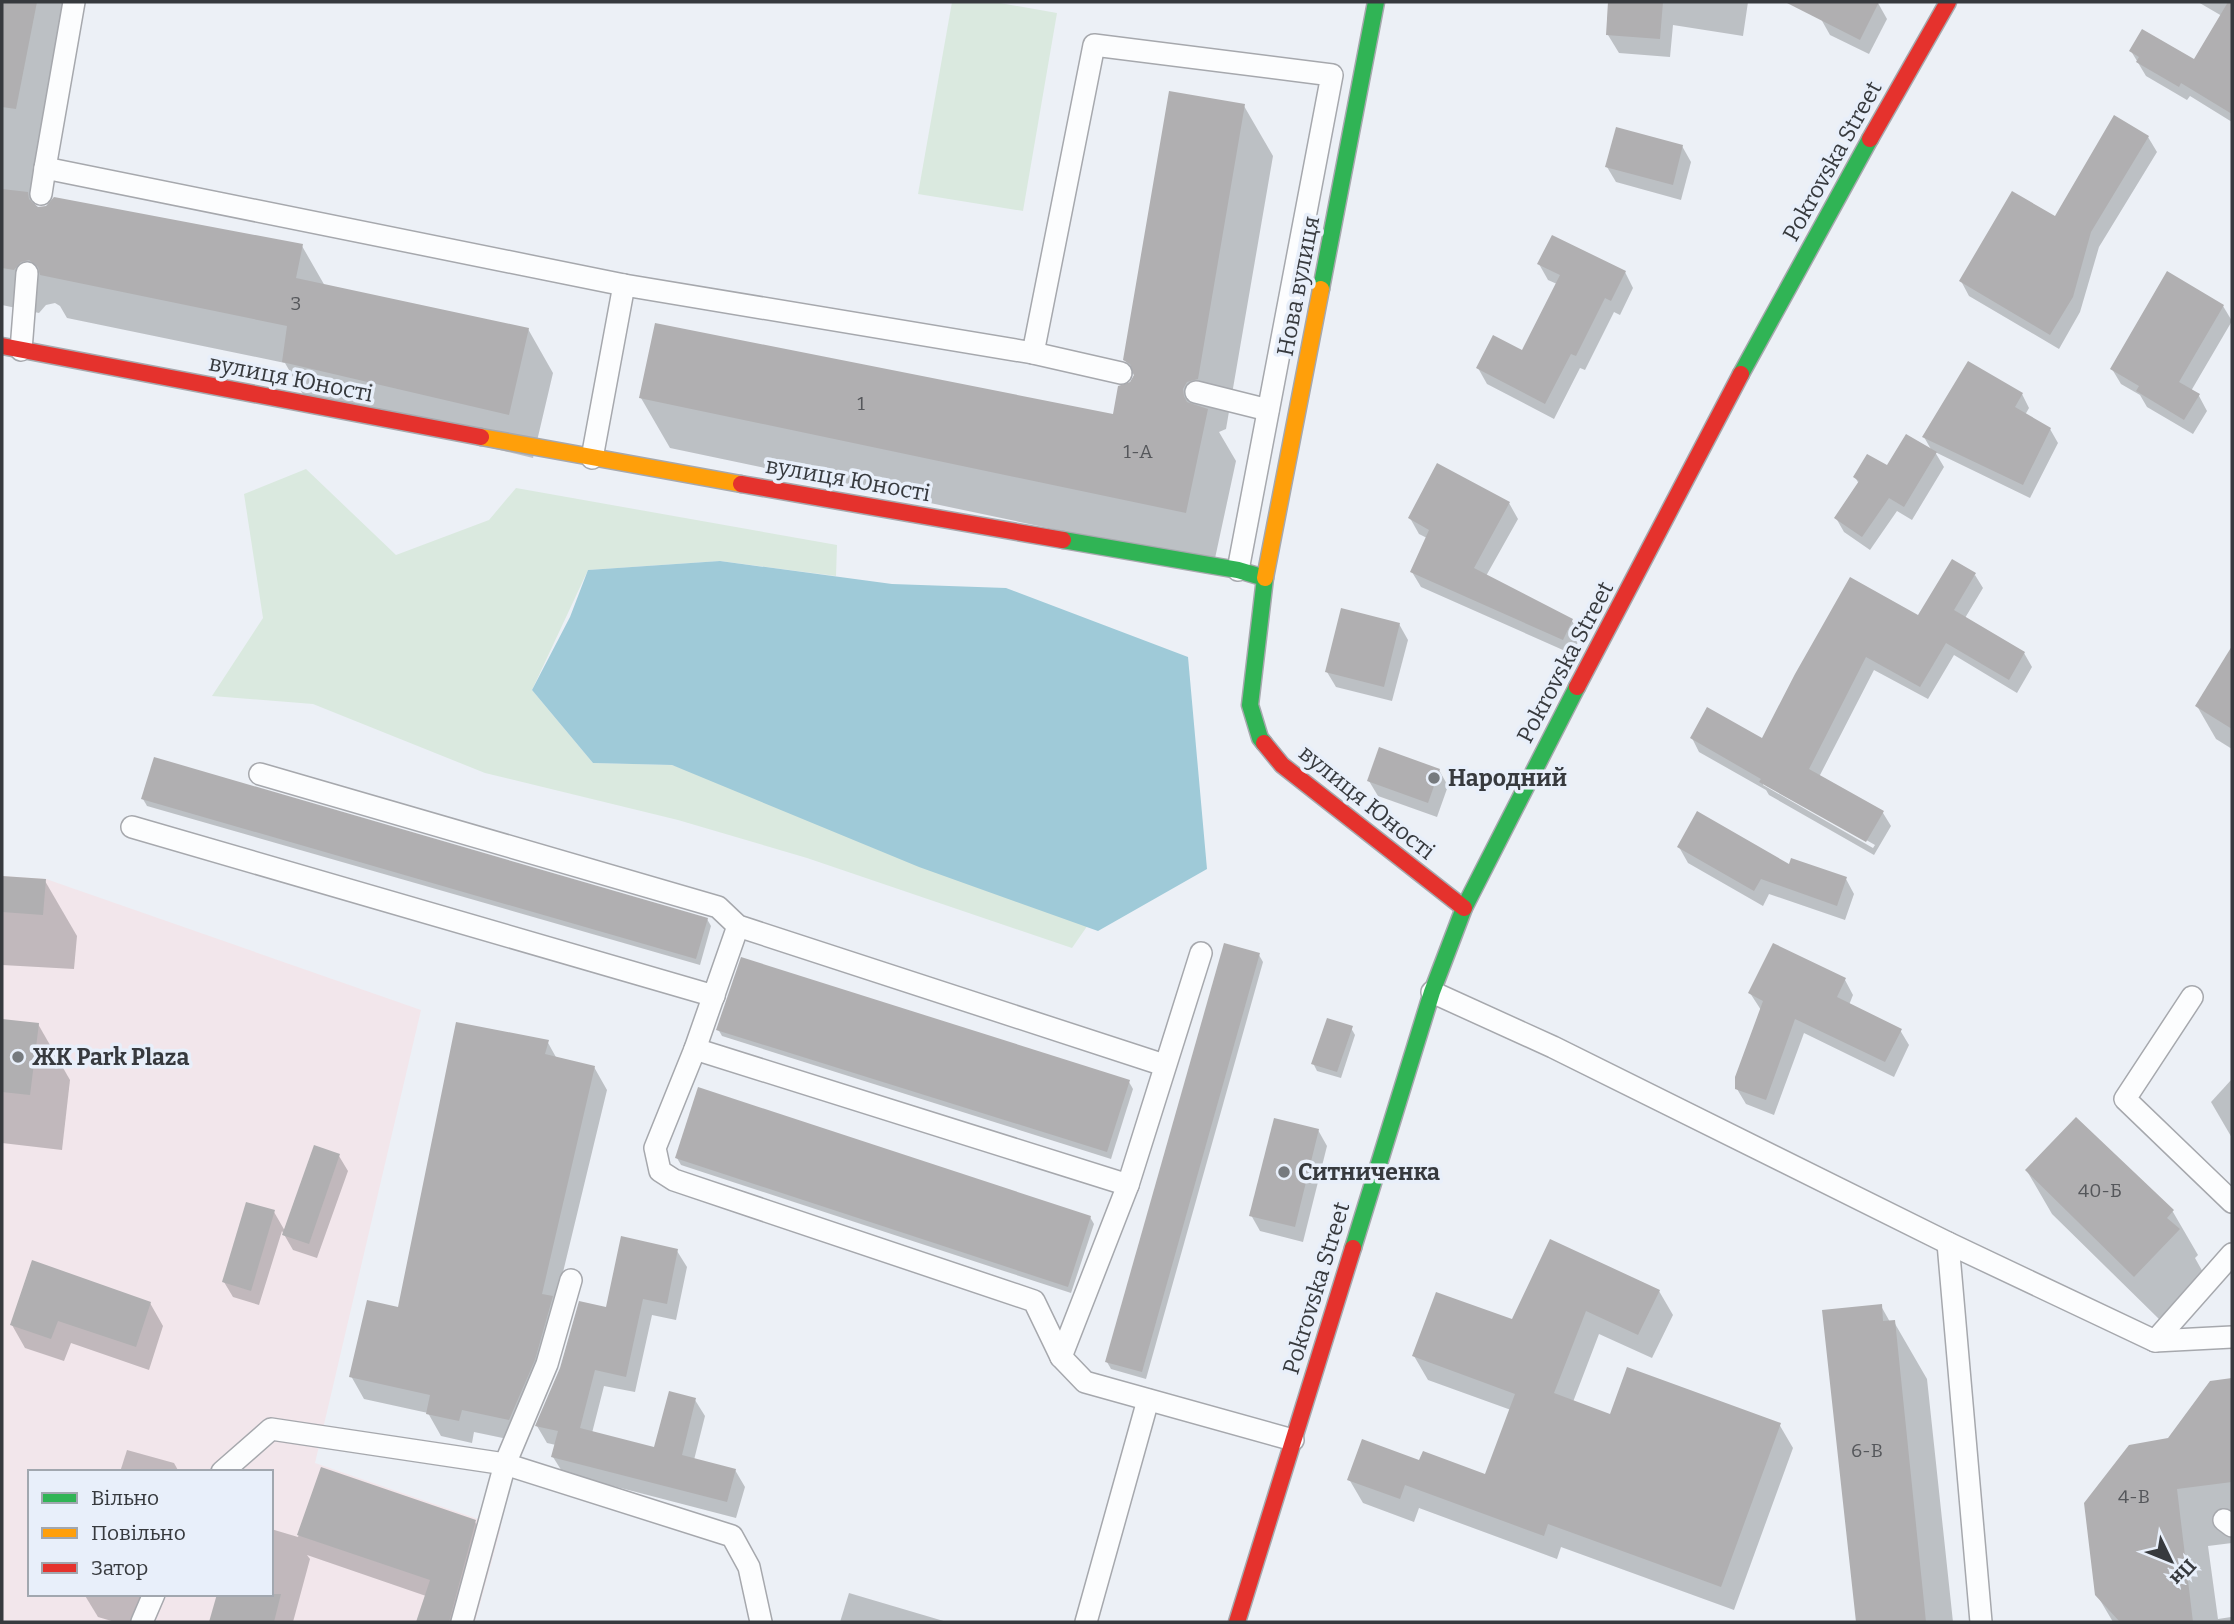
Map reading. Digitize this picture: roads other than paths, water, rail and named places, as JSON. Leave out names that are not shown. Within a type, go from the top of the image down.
[{"type":"street","name":"Нова вулиця","points":[[1265,578],[1376,2]]},
{"type":"street","name":"Pokrovska Street","points":[[1237,1622],[1432,992],[1464,908],[1762,334],[1948,2]]},
{"type":"street","name":"вулиця Юності","points":[[12,348],[592,457],[1238,570],[1265,578],[1250,705],[1261,738],[1282,765],[1464,908]]},
{"type":"lane","points":[[41,194],[75,2]]},
{"type":"lane","points":[[1033,353],[1094,45],[1332,75],[1238,570]]},
{"type":"lane","points":[[45,168],[624,285],[1033,353],[1121,373]]},
{"type":"lane","points":[[12,348],[27,273]]},
{"type":"lane","points":[[592,457],[624,285]]},
{"type":"lane","points":[[1196,392],[1268,410]]},
{"type":"lane","points":[[260,774],[718,907],[738,926],[1164,1065]]},
{"type":"lane","points":[[132,827],[714,996]]},
{"type":"lane","points":[[738,926],[695,1049],[655,1148],[660,1171],[674,1180],[1034,1301],[1061,1357],[1085,1382],[1293,1440]]},
{"type":"lane","points":[[1061,1357],[1128,1185],[1201,953]]},
{"type":"lane","points":[[1432,992],[1553,1047],[1948,1243],[2155,1341],[2232,1337]]},
{"type":"lane","points":[[2192,997],[2125,1099],[2232,1202]]},
{"type":"lane","points":[[695,1049],[1128,1185]]},
{"type":"lane","points":[[1948,1243],[1981,1622]]},
{"type":"lane","points":[[2155,1341],[2232,1254]]},
{"type":"lane","points":[[462,1622],[505,1464],[547,1364],[571,1280]]},
{"type":"lane","points":[[1086,1622],[1148,1400]]},
{"type":"lane","points":[[224,1470],[271,1429],[505,1464],[732,1536],[749,1567],[761,1622]]},
{"type":"lane","points":[[142,1622],[153,1596]]},
{"type":"water","points":[[720,561],[892,584],[1006,588],[1188,657],[1207,869],[1098,931],[919,867],[672,765],[593,763],[532,690],[570,617],[588,570]]},
{"type":"place","name":"Народний","points":[[1434,778]]},
{"type":"place","name":"ЖК Park Plaza","points":[[18,1057]]},
{"type":"place","name":"Ситниченка","points":[[1284,1172]]}]
